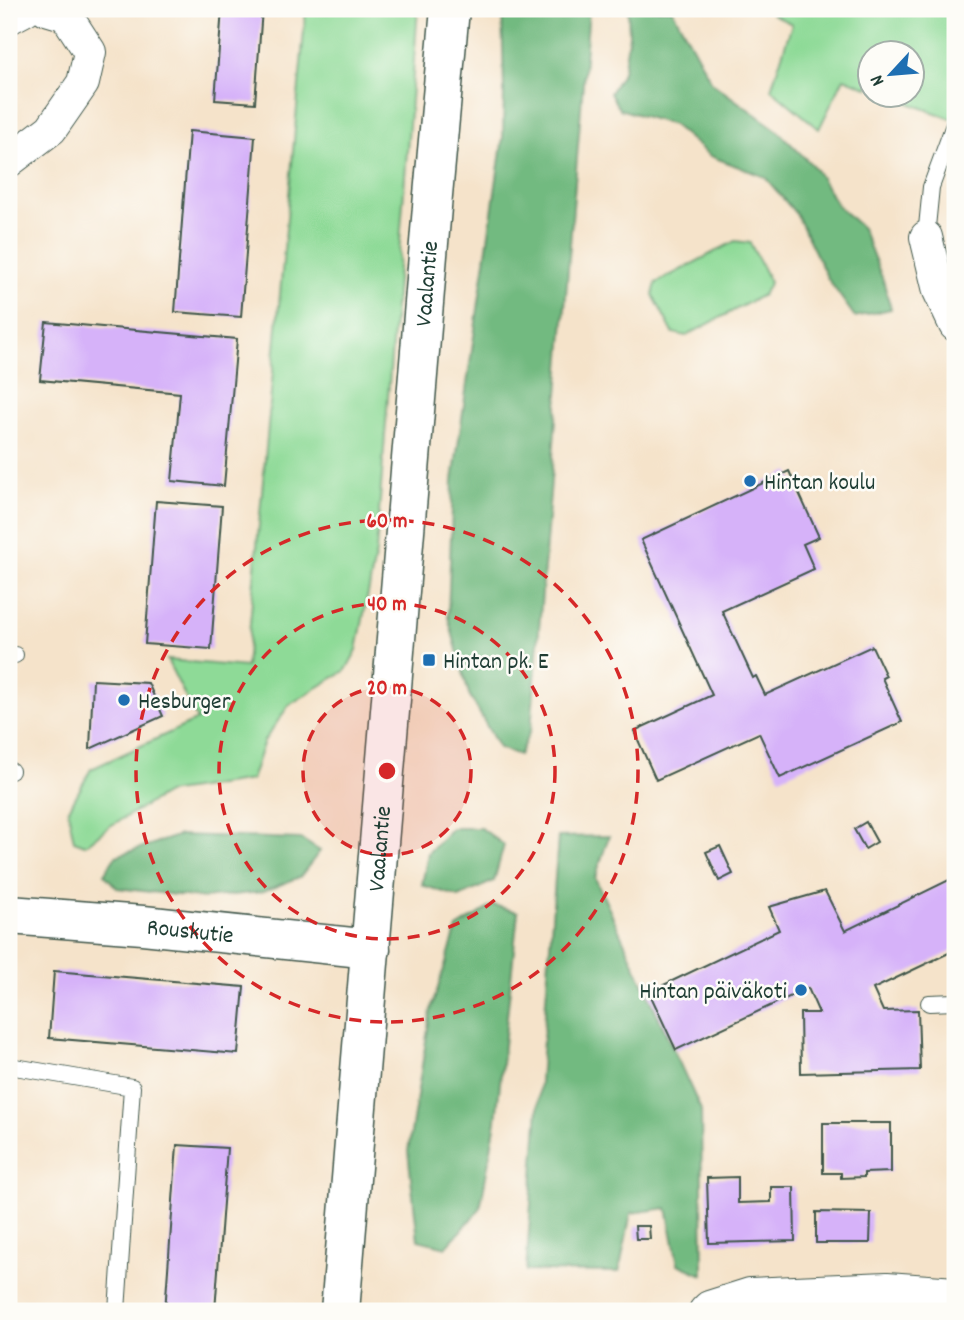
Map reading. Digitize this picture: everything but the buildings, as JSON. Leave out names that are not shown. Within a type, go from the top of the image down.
[{"type":"street","points":[[9,18],[26,9]]},
{"type":"street","points":[[9,161],[51,129],[83,83],[90,52],[66,15],[46,9]]},
{"type":"street","name":"Vaalantie","points":[[340,1311],[450,9]]},
{"type":"street","points":[[926,237],[939,291],[955,325]]},
{"type":"street","name":"Rouskutie","points":[[9,915],[143,925],[371,949]]},
{"type":"street","points":[[705,1311],[709,1307],[750,1294],[887,1288],[955,1293]]},
{"type":"lane","points":[[926,237],[931,187],[955,122]]},
{"type":"lane","points":[[929,1003],[955,1002]]},
{"type":"lane","points":[[9,1066],[132,1087],[117,1311]]},
{"type":"green space","points":[[306,9],[418,9],[376,552],[357,650],[346,670],[289,705],[264,741],[251,780],[167,793],[110,826],[85,845],[74,841],[68,811],[91,769],[197,720],[167,660],[246,667]]},
{"type":"green space","points":[[502,9],[589,9],[531,729],[519,755],[499,748],[469,694],[448,617],[453,480],[503,137]]},
{"type":"green space","points":[[628,9],[672,9],[712,83],[777,130],[815,168],[838,206],[862,228],[883,280],[891,309],[855,317],[828,279],[797,215],[765,177],[710,156],[673,125],[619,109],[610,93],[623,72],[629,35]]},
{"type":"green space","points":[[774,9],[955,9],[955,120],[922,108],[926,108],[926,38],[856,38],[856,83],[844,78],[819,129],[771,89],[792,24],[772,14]]},
{"type":"green space","points":[[735,241],[750,243],[770,282],[763,295],[686,336],[673,333],[653,295],[656,283]]},
{"type":"green space","points":[[452,828],[481,828],[504,845],[494,881],[459,897],[422,885],[428,853]]},
{"type":"green space","points":[[180,835],[301,839],[320,851],[300,877],[262,892],[202,898],[117,888],[104,874],[116,856]]},
{"type":"green space","points":[[609,836],[595,878],[701,1110],[703,1275],[678,1264],[667,1208],[631,1213],[619,1272],[526,1271],[558,837]]},
{"type":"green space","points":[[493,905],[518,912],[496,1121],[480,1209],[446,1247],[418,1240],[408,1151],[431,1010],[457,928]]},
{"type":"place","name":"Hintan koulu","points":[[750,481]]},
{"type":"place","name":"Hintan pk. E","points":[[429,660]]},
{"type":"place","name":"Hesburger","points":[[124,700]]},
{"type":"place","name":"Hintan päiväkoti","points":[[801,990]]}]
